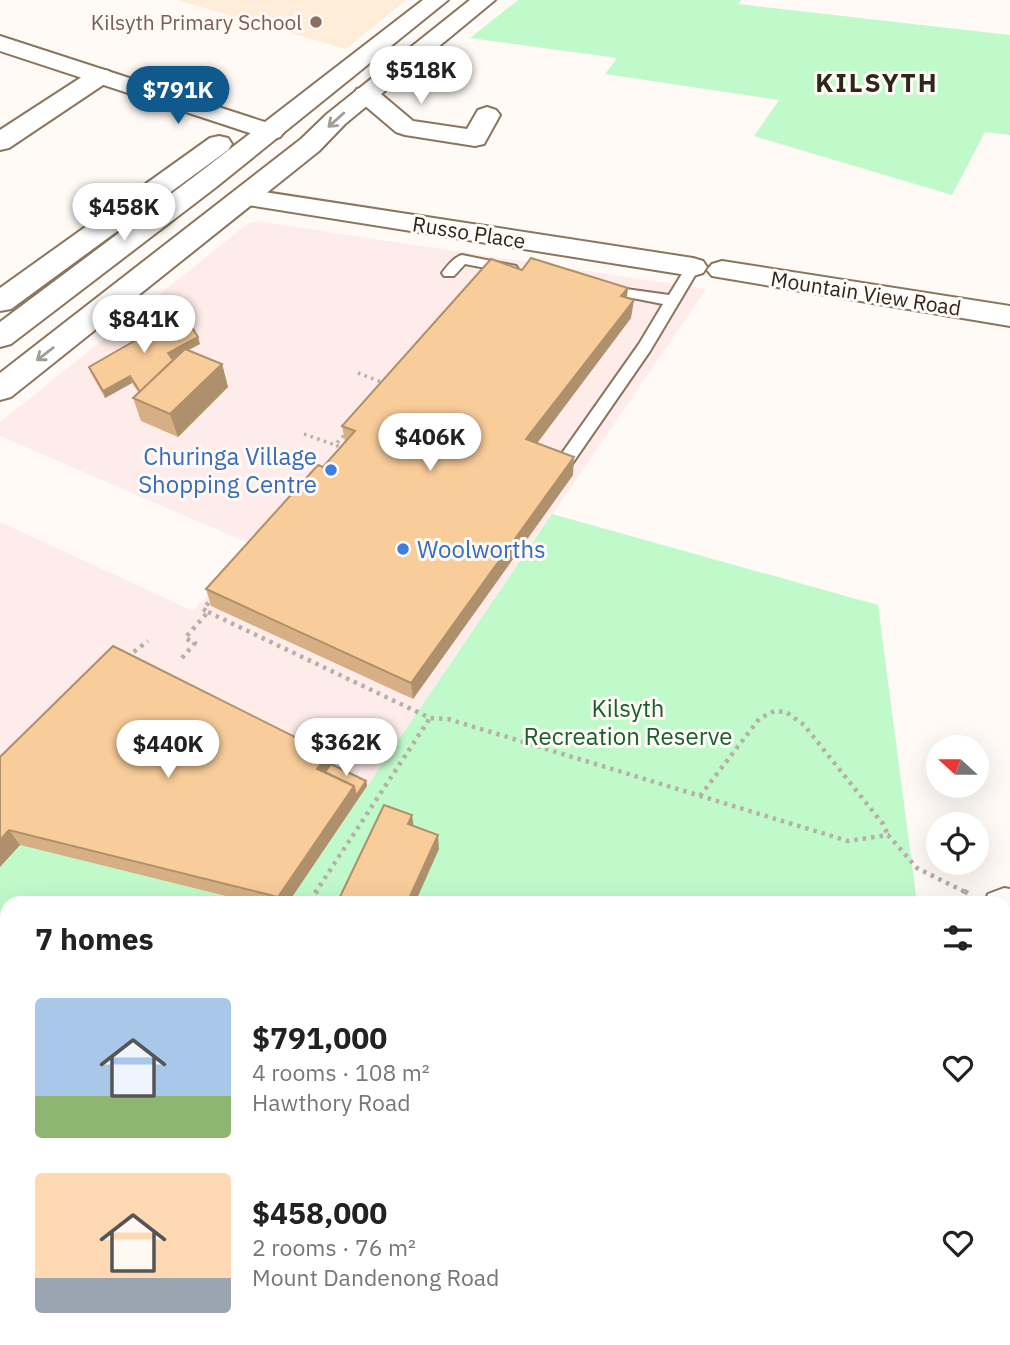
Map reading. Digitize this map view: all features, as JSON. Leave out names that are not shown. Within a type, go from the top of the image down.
[{"type":"main road","points":[[0,338],[437,0]]},
{"type":"main road","points":[[0,389],[310,145],[366,94],[484,0]]},
{"type":"main road","points":[[1,45],[310,145]]},
{"type":"main road","points":[[0,142],[100,76]]},
{"type":"main road","points":[[366,94],[405,127],[475,138],[487,115]]},
{"type":"main road","points":[[0,302],[219,144]]},
{"type":"main road","name":"Russo Place","points":[[205,182],[245,197],[707,268]]},
{"type":"main road","name":"Mountain View Road","points":[[707,268],[1010,316]]},
{"type":"lane","points":[[449,273],[461,258],[527,272]]},
{"type":"lane","points":[[559,470],[674,301],[707,268]]},
{"type":"lane","points":[[583,283],[623,299],[674,301]]},
{"type":"path","points":[[358,373],[389,385]]},
{"type":"path","points":[[335,445],[353,425]]},
{"type":"path","points":[[304,434],[345,449],[336,459]]},
{"type":"path","points":[[221,589],[203,609],[430,718],[448,719],[848,841],[888,835]]},
{"type":"path","points":[[182,658],[195,643],[185,638],[208,612]]},
{"type":"path","points":[[125,658],[133,655],[148,641]]},
{"type":"path","points":[[700,796],[760,719],[774,711],[786,712],[804,725],[917,869],[976,896]]},
{"type":"path","points":[[314,896],[430,718]]},
{"type":"shaded area","name":"Kilsyth Primary School","points":[[177,0],[406,0],[346,49]]},
{"type":"shaded area","name":"Churinga Village Shopping Centre","points":[[256,221],[706,289],[293,896],[226,896],[20,845],[0,868],[0,522],[193,611],[253,545],[0,436],[0,422],[246,225]]},
{"type":"green space","points":[[518,0],[741,0],[738,4],[1010,35],[1010,135],[985,132],[952,195],[754,136],[779,100],[605,74],[617,58],[470,38]]},
{"type":"green space","name":"Kilsyth Recreation Reserve","points":[[552,514],[878,605],[916,896],[293,896]]},
{"type":"green space","points":[[20,845],[226,896],[0,896],[0,868]]},
{"type":"building","points":[[531,258],[628,288],[621,296],[634,300],[526,439],[574,457],[411,683],[206,589],[318,465],[323,467],[355,431],[342,426],[491,259],[522,270]]},
{"type":"building","points":[[183,313],[198,337],[168,353],[173,360],[140,392],[130,376],[103,391],[89,367]]},
{"type":"building","points":[[185,349],[222,364],[170,414],[133,398]]},
{"type":"building","points":[[113,646],[329,754],[317,769],[354,786],[279,896],[274,896],[9,830],[0,840],[0,757]]},
{"type":"building","points":[[331,764],[366,781],[356,796],[354,786],[325,772]]},
{"type":"building","points":[[384,805],[412,815],[408,824],[438,835],[410,896],[340,896]]},
{"type":"place","name":"Kilsyth Primary School","points":[[316,22]]},
{"type":"place","name":"Churinga Village Shopping Centre","points":[[331,470]]},
{"type":"place","name":"Woolworths","points":[[403,549]]},
{"type":"district","name":"KILSYTH","points":[[877,82]]}]
